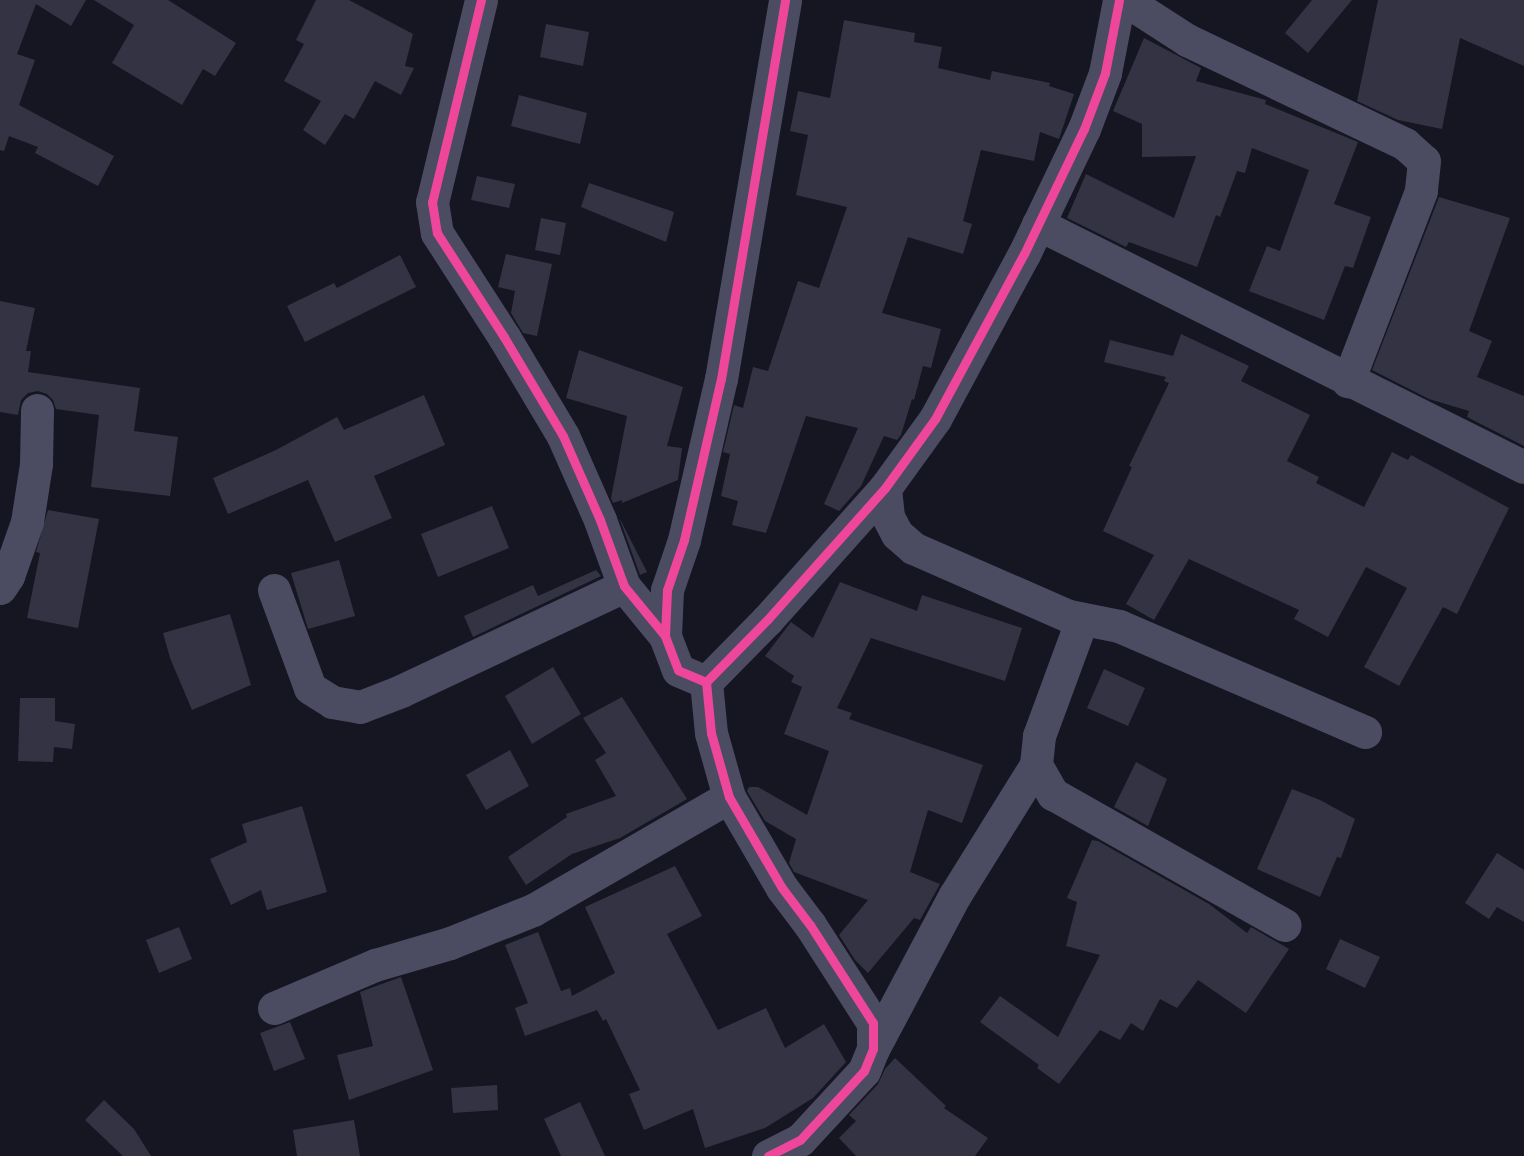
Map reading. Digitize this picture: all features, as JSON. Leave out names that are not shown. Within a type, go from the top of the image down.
[{"type":"street","points":[[481,0],[432,202],[437,233],[504,337],[563,436],[600,520],[624,586],[664,636],[678,670],[706,682]]},
{"type":"street","points":[[664,636],[667,590],[684,540],[721,379],[785,0]]},
{"type":"street","points":[[706,682],[767,620],[885,488],[936,419],[1038,224],[1084,129],[1105,74],[1119,0]]},
{"type":"street","points":[[1125,0],[1187,40],[1405,144],[1424,161],[1420,191],[1348,381]]},
{"type":"street","points":[[1038,224],[1524,467]]},
{"type":"street","points":[[0,588],[8,576],[27,522],[36,464],[37,410]]},
{"type":"street","points":[[885,488],[888,517],[897,534],[913,548],[1059,612],[1119,626],[1365,732]]},
{"type":"street","points":[[274,590],[310,688],[332,702],[360,707],[401,691],[624,586]]},
{"type":"street","points":[[768,1156],[800,1140],[864,1071],[873,1049],[955,895],[1036,765],[1039,736],[1082,619]]},
{"type":"street","points":[[706,682],[711,734],[729,797],[782,888],[810,925],[873,1023],[873,1049]]},
{"type":"street","points":[[1036,765],[1053,795],[1285,925]]},
{"type":"street","points":[[274,1008],[375,965],[450,943],[533,910],[729,797]]},
{"type":"building","points":[[0,0],[86,0],[71,26],[36,4],[17,54],[35,60],[19,105],[114,156],[98,186],[35,153],[38,147],[9,136],[4,151],[0,150]]},
{"type":"building","points":[[94,0],[168,0],[236,43],[215,76],[203,69],[182,105],[112,63],[134,25]]},
{"type":"building","points":[[316,0],[349,0],[413,34],[405,66],[414,68],[401,95],[375,81],[354,119],[345,114],[325,145],[303,130],[321,101],[284,81],[304,44],[296,40]]},
{"type":"building","points":[[1312,0],[1352,0],[1308,53],[1285,33]]},
{"type":"building","points":[[1378,0],[1524,0],[1524,66],[1460,38],[1442,129],[1398,120],[1357,101]]},
{"type":"building","points":[[844,20],[915,33],[914,42],[942,47],[938,68],[990,80],[992,71],[1050,83],[1049,86],[1074,94],[1059,139],[1040,132],[1034,161],[981,150],[963,221],[972,224],[963,254],[908,237],[882,313],[941,329],[931,368],[923,366],[901,435],[897,440],[884,436],[861,486],[839,511],[824,504],[858,428],[806,416],[766,533],[732,525],[738,501],[721,496],[730,454],[723,452],[734,405],[743,408],[753,367],[768,371],[798,281],[819,288],[847,207],[796,195],[808,135],[790,131],[798,91],[830,98]]},
{"type":"building","points":[[546,24],[589,32],[583,66],[540,57]]},
{"type":"building","points":[[1144,38],[1201,68],[1196,81],[1266,100],[1265,104],[1358,142],[1334,204],[1371,217],[1353,268],[1345,266],[1324,320],[1249,291],[1267,246],[1280,251],[1309,170],[1252,148],[1245,173],[1237,171],[1220,217],[1216,215],[1197,267],[1129,242],[1126,247],[1067,218],[1086,174],[1174,218],[1196,156],[1142,157],[1142,124],[1113,111]]},
{"type":"building","points":[[519,95],[587,113],[580,144],[511,126]]},
{"type":"building","points":[[477,176],[515,184],[509,208],[471,200]]},
{"type":"building","points":[[589,183],[674,212],[666,242],[581,207]]},
{"type":"building","points":[[1439,197],[1510,218],[1469,331],[1492,341],[1477,377],[1524,396],[1524,446],[1467,417],[1469,411],[1429,399],[1372,370]]},
{"type":"building","points":[[541,218],[566,223],[560,255],[535,250]]},
{"type":"building","points":[[506,254],[552,264],[537,336],[523,333],[511,313],[515,291],[498,287]]},
{"type":"building","points":[[400,255],[416,287],[305,342],[287,306],[334,283],[337,288]]},
{"type":"building","points":[[0,301],[35,308],[26,351],[31,351],[28,372],[140,388],[134,431],[178,437],[170,496],[91,487],[99,415],[56,409],[53,400],[47,394],[38,391],[28,393],[21,400],[18,415],[0,412]]},
{"type":"building","points":[[1181,334],[1249,366],[1241,381],[1310,415],[1287,461],[1319,477],[1316,483],[1364,507],[1392,452],[1408,460],[1411,455],[1509,508],[1457,614],[1443,607],[1399,686],[1364,667],[1407,588],[1366,567],[1328,637],[1294,619],[1299,610],[1189,559],[1154,620],[1126,604],[1154,555],[1103,531],[1132,467],[1129,466],[1169,383],[1164,381],[1166,377],[1104,362],[1110,340],[1173,356]]},
{"type":"building","points":[[579,350],[683,387],[667,446],[682,448],[678,480],[622,503],[622,500],[613,503],[611,498],[627,416],[566,398]]},
{"type":"building","points":[[424,395],[445,445],[374,476],[392,518],[335,542],[308,480],[228,514],[213,478],[276,450],[337,417],[344,430]]},
{"type":"building","points":[[492,506],[509,548],[438,577],[421,534]]},
{"type":"building","points":[[48,510],[99,519],[78,628],[27,618],[40,553],[36,552]]},
{"type":"building","points":[[620,519],[647,572],[640,575]]},
{"type":"building","points":[[339,560],[355,616],[308,629],[291,573]]},
{"type":"building","points":[[596,570],[601,576],[473,637],[464,616],[533,585],[538,596]]},
{"type":"building","points":[[840,582],[917,611],[922,595],[1022,628],[1005,681],[871,638],[837,708],[852,713],[849,719],[983,765],[962,823],[928,810],[910,872],[940,884],[920,920],[914,918],[868,973],[855,960],[839,935],[868,900],[794,872],[789,863],[796,839],[765,821],[747,791],[749,787],[758,787],[807,815],[829,751],[784,734],[802,687],[791,682],[794,676],[765,656],[791,622],[813,638]]},
{"type":"building","points":[[230,614],[251,685],[192,710],[170,658],[163,633]]},
{"type":"building","points":[[553,667],[581,714],[532,744],[505,696]]},
{"type":"building","points":[[1104,669],[1145,688],[1128,726],[1087,708]]},
{"type":"building","points":[[622,697],[687,799],[620,838],[572,854],[526,885],[508,857],[567,817],[566,814],[616,796],[595,760],[606,753],[583,718]]},
{"type":"building","points":[[20,698],[55,698],[55,721],[75,724],[72,749],[54,747],[53,762],[18,761]]},
{"type":"building","points":[[510,750],[529,786],[486,810],[466,775]]},
{"type":"building","points":[[1136,762],[1167,779],[1148,826],[1114,807]]},
{"type":"building","points":[[1292,789],[1320,800],[1355,819],[1341,858],[1337,857],[1320,897],[1257,869]]},
{"type":"building","points":[[302,806],[327,892],[267,910],[261,890],[231,905],[210,859],[247,842],[242,824]]},
{"type":"building","points":[[1092,840],[1098,841],[1209,904],[1247,933],[1251,927],[1289,949],[1246,1013],[1198,980],[1177,1008],[1160,999],[1143,1031],[1131,1023],[1120,1040],[1100,1030],[1059,1084],[1037,1068],[1039,1065],[980,1022],[1000,996],[1058,1037],[1100,955],[1066,946],[1077,902],[1067,898]]},
{"type":"building","points":[[1497,853],[1524,870],[1524,922],[1497,907],[1489,919],[1465,903]]},
{"type":"building","points":[[675,866],[702,916],[667,934],[718,1030],[766,1008],[785,1048],[824,1024],[846,1062],[813,1098],[765,1128],[705,1148],[693,1109],[644,1130],[629,1094],[640,1090],[606,1019],[603,1021],[597,1010],[525,1036],[515,1008],[528,1003],[505,945],[538,932],[561,991],[570,988],[572,996],[615,973],[585,907]]},
{"type":"building","points":[[179,927],[192,959],[159,973],[146,940]]},
{"type":"building","points":[[1340,939],[1380,957],[1365,988],[1326,969]]},
{"type":"building","points":[[401,977],[433,1070],[349,1100],[337,1055],[373,1046],[360,992]]},
{"type":"building","points":[[290,1022],[305,1059],[274,1071],[260,1033]]},
{"type":"building","points":[[895,1058],[946,1106],[944,1108],[988,1138],[975,1156],[856,1156],[839,1138],[856,1121],[849,1115],[878,1084],[885,1069]]},
{"type":"building","points":[[497,1085],[498,1110],[453,1113],[451,1088]]},
{"type":"building","points":[[104,1100],[134,1129],[151,1156],[123,1156],[85,1120]]},
{"type":"building","points":[[580,1102],[605,1156],[561,1156],[544,1119]]},
{"type":"building","points":[[354,1120],[360,1156],[297,1156],[293,1130]]},
{"type":"cycle path","points":[[481,0],[432,202],[437,233],[504,337],[563,436],[600,520],[624,586],[665,636]]},
{"type":"cycle path","points":[[706,682],[678,670],[665,636],[667,590],[684,540],[721,379],[785,0]]},
{"type":"cycle path","points":[[768,1156],[800,1140],[864,1071],[873,1049],[873,1023],[810,925],[782,888],[729,797],[711,733],[706,682],[767,620],[885,488],[935,419],[1024,254],[1084,129],[1105,73],[1119,0]]}]
